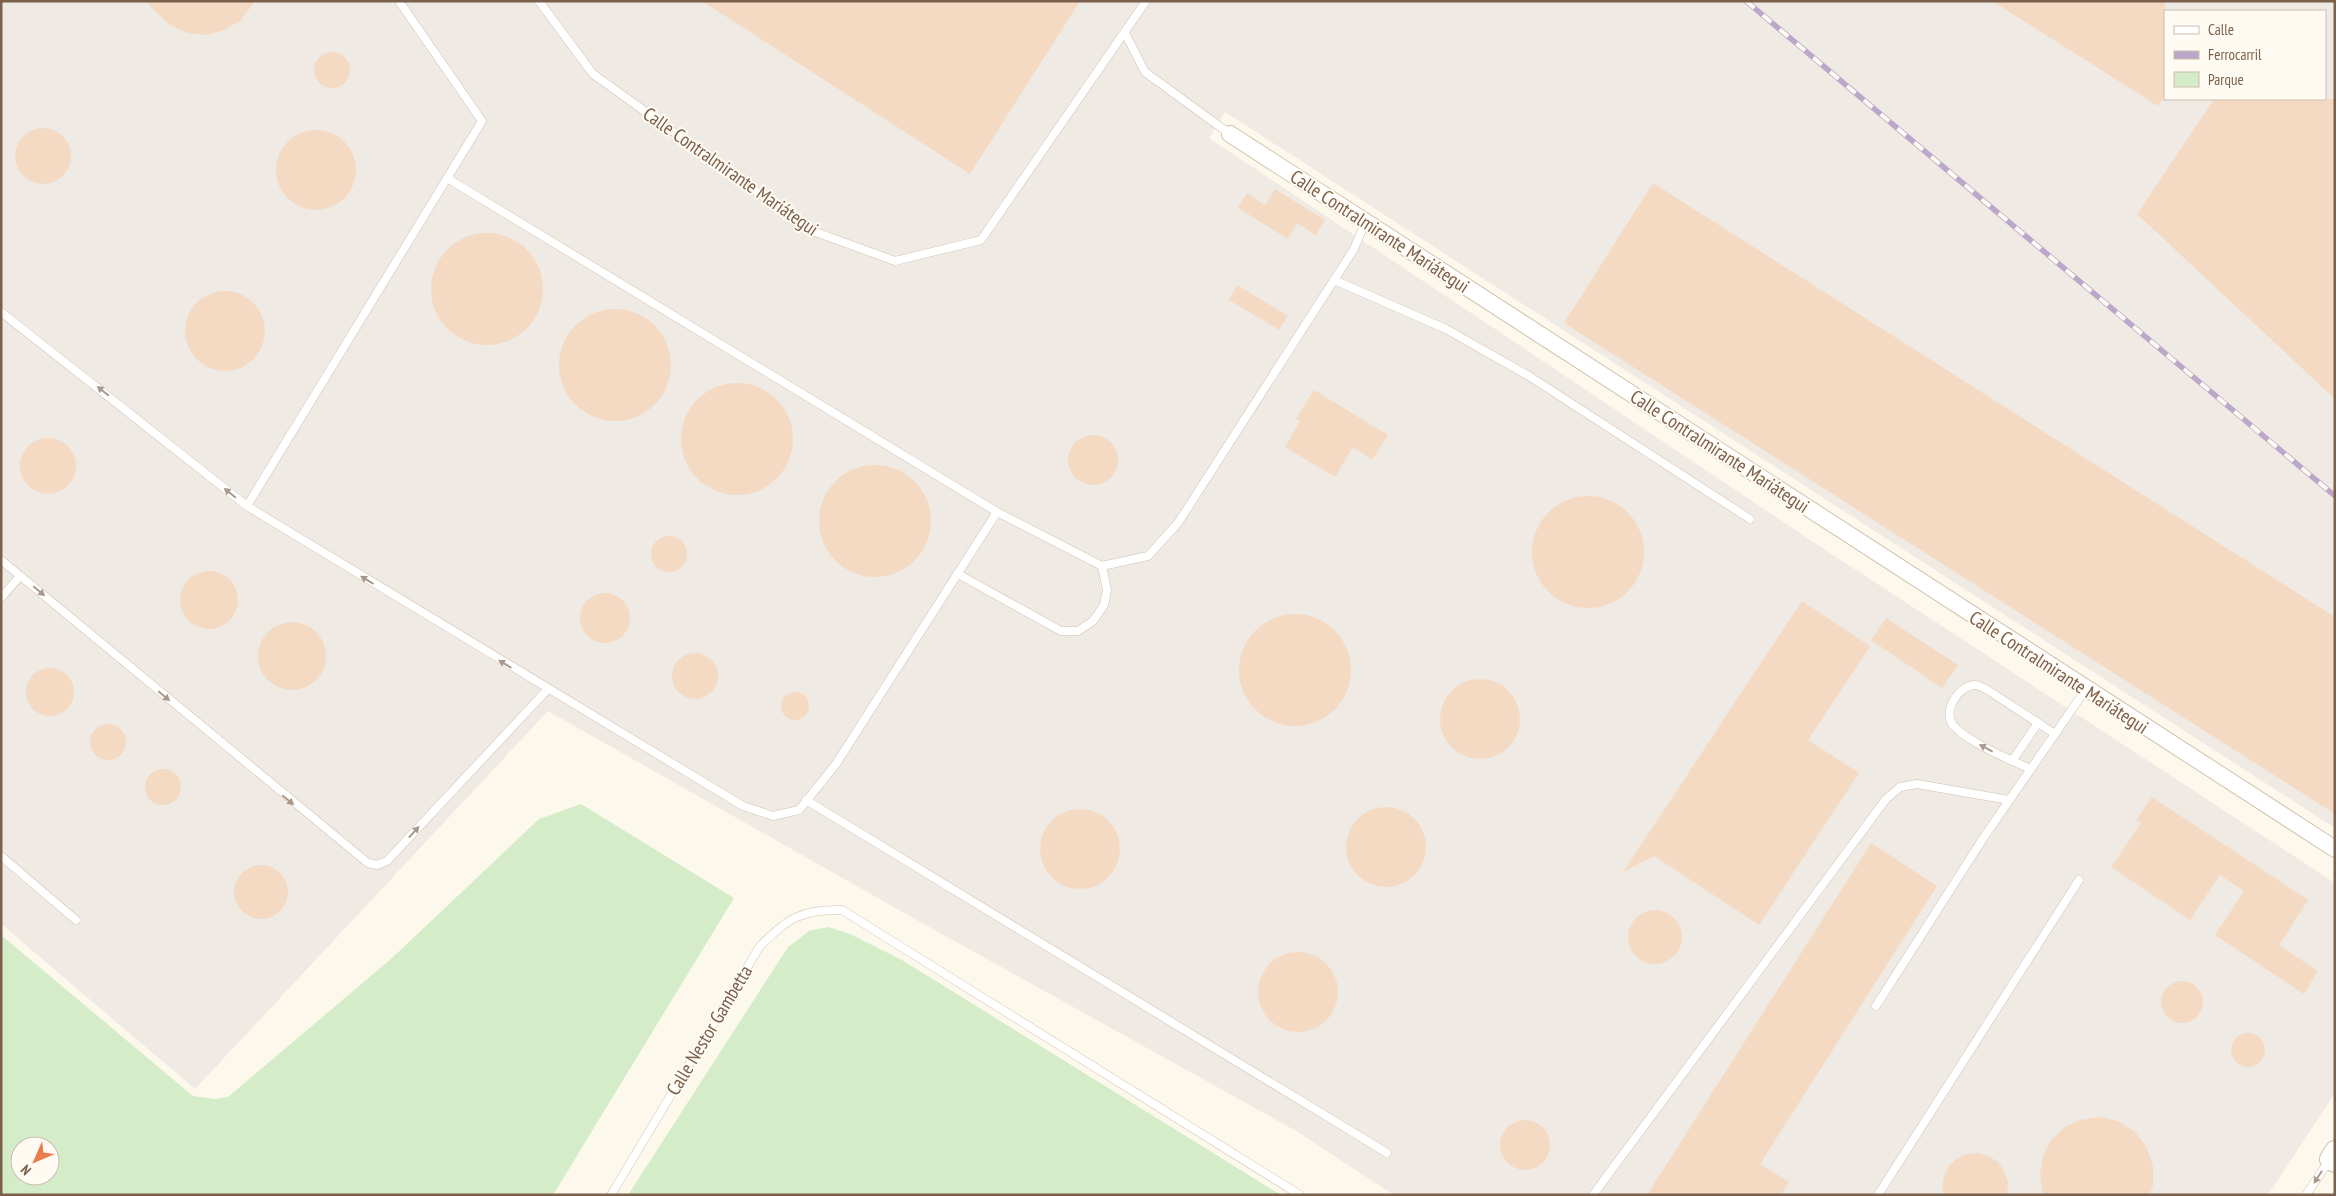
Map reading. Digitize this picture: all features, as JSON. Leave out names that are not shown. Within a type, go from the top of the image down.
[{"type":"street","name":"Calle Contralmirante Mariátegui","points":[[1230,134],[2335,849]]},
{"type":"lane","points":[[247,506],[482,121],[399,1]]},
{"type":"lane","name":"Calle Contralmirante Mariátegui","points":[[539,1],[593,74],[810,230],[895,261],[981,240],[1146,1]]},
{"type":"lane","name":"Calle Contralmirante Mariátegui","points":[[1125,33],[1145,72],[1230,134]]},
{"type":"lane","points":[[447,178],[998,512],[1102,566],[1148,556],[1178,523],[1354,249],[1365,222]]},
{"type":"lane","points":[[1334,280],[1446,328],[1529,376],[1750,519]]},
{"type":"lane","points":[[1,312],[247,506],[547,690],[743,806],[772,816],[799,810],[836,764],[998,512]]},
{"type":"lane","points":[[1,560],[368,864],[377,865],[387,861],[547,690]]},
{"type":"lane","points":[[958,574],[1061,631],[1078,631],[1094,621],[1104,605],[1107,590],[1102,566]]},
{"type":"lane","points":[[1,598],[20,576]]},
{"type":"lane","points":[[2030,769],[1982,746],[1953,726],[1949,718],[1950,708],[1956,697],[1966,687],[1976,685],[1986,689],[2054,734]]},
{"type":"lane","points":[[1876,1006],[2009,800],[2086,689]]},
{"type":"lane","points":[[2012,761],[2038,723]]},
{"type":"lane","points":[[1593,1195],[1709,1036],[1893,793],[1900,787],[1917,784],[2009,800]]},
{"type":"lane","points":[[806,800],[1388,1153]]},
{"type":"lane","points":[[1,856],[76,920]]},
{"type":"lane","points":[[1878,1195],[2078,880]]},
{"type":"lane","name":"Calle Nestor Gambetta","points":[[611,1195],[760,946],[781,926],[797,915],[814,911],[842,910],[1300,1195]]},
{"type":"lane","points":[[2306,1195],[2333,1157]]},
{"type":"shaded area","points":[[1,1],[2335,1],[2335,828],[1225,112],[1209,138],[1824,549],[2335,883],[2335,1093],[2268,1195],[1394,1195],[1298,1132],[913,918],[548,711],[195,1089],[1,924]]},
{"type":"green space","points":[[581,804],[734,898],[553,1195],[1,1195],[1,935],[193,1096],[215,1099],[228,1097],[392,958],[539,819]]},
{"type":"green space","points":[[828,927],[850,934],[902,960],[1281,1195],[628,1195],[788,947],[809,931]]},
{"type":"building","points":[[145,1],[255,1],[240,21],[224,30],[206,35],[187,33],[170,25]]},
{"type":"building","points":[[702,1],[1080,1],[970,174]]},
{"type":"building","points":[[1992,1],[2165,1],[2164,97],[2158,106]]},
{"type":"building","points":[[332,52],[339,53],[345,57],[349,63],[349,77],[345,83],[339,87],[332,88],[325,87],[319,83],[315,77],[314,70],[315,63],[319,57],[325,53]]},
{"type":"building","points":[[2335,99],[2335,399],[2137,214],[2213,100]]},
{"type":"building","points":[[43,128],[54,130],[63,136],[69,145],[71,156],[69,167],[63,176],[54,182],[43,184],[32,182],[23,176],[17,167],[15,156],[17,145],[23,136],[32,130]]},
{"type":"building","points":[[316,130],[331,133],[344,142],[353,155],[356,170],[353,185],[344,198],[331,207],[316,210],[301,207],[288,198],[279,185],[276,170],[279,155],[288,142],[301,133]]},
{"type":"building","points":[[1653,183],[2335,617],[2335,814],[1564,323]]},
{"type":"building","points":[[1275,189],[1325,220],[1316,235],[1297,223],[1288,239],[1238,208],[1247,193],[1265,205]]},
{"type":"building","points":[[487,233],[509,237],[527,249],[539,267],[543,289],[539,311],[527,329],[509,341],[487,345],[465,341],[447,329],[435,311],[431,289],[435,267],[447,249],[465,237]]},
{"type":"building","points":[[1237,285],[1288,316],[1279,330],[1229,300]]},
{"type":"building","points":[[225,291],[240,294],[253,303],[262,316],[265,331],[262,346],[253,359],[240,368],[225,371],[210,368],[197,359],[188,346],[185,331],[188,316],[197,303],[210,294]]},
{"type":"building","points":[[615,309],[637,313],[655,325],[667,343],[671,365],[667,387],[655,405],[637,417],[615,421],[593,417],[575,405],[563,387],[559,365],[563,343],[575,325],[593,313]]},
{"type":"building","points":[[737,383],[759,387],[777,399],[789,417],[793,439],[789,461],[777,479],[759,491],[737,495],[715,491],[697,479],[685,461],[681,439],[685,417],[697,399],[715,387]]},
{"type":"building","points":[[1314,390],[1388,435],[1372,460],[1353,447],[1335,477],[1285,447],[1300,421],[1296,419]]},
{"type":"building","points":[[1093,435],[1103,437],[1111,442],[1116,450],[1118,460],[1116,470],[1111,478],[1103,483],[1093,485],[1083,483],[1075,478],[1070,470],[1068,460],[1070,450],[1075,442],[1083,437]]},
{"type":"building","points":[[43,438],[53,438],[68,446],[74,455],[76,466],[74,477],[68,486],[53,494],[43,494],[32,489],[25,482],[20,471],[20,461],[25,450],[32,443]]},
{"type":"building","points":[[875,465],[897,469],[915,481],[927,499],[931,521],[927,543],[915,561],[897,573],[875,577],[853,573],[835,561],[823,543],[819,521],[823,499],[835,481],[853,469]]},
{"type":"building","points":[[1588,496],[1610,500],[1628,512],[1640,530],[1644,552],[1640,574],[1628,592],[1610,604],[1588,608],[1566,604],[1548,592],[1536,574],[1532,552],[1536,530],[1548,512],[1566,500]]},
{"type":"building","points":[[669,536],[676,537],[682,541],[686,547],[686,561],[682,567],[676,571],[669,572],[662,571],[656,567],[652,561],[651,554],[652,547],[656,541],[662,537]]},
{"type":"building","points":[[209,571],[220,573],[233,584],[238,600],[236,611],[225,624],[209,629],[198,627],[185,616],[180,600],[182,589],[193,576]]},
{"type":"building","points":[[605,593],[615,595],[623,600],[628,608],[630,618],[628,628],[623,636],[615,641],[605,643],[595,641],[587,636],[582,628],[580,618],[582,608],[587,600],[595,595]]},
{"type":"building","points":[[1802,601],[1870,646],[1808,740],[1859,773],[1759,925],[1654,856],[1623,872]]},
{"type":"building","points":[[1295,614],[1317,618],[1335,630],[1347,648],[1351,670],[1347,692],[1335,710],[1317,722],[1295,726],[1273,722],[1255,710],[1243,692],[1239,670],[1243,648],[1255,630],[1273,618]]},
{"type":"building","points":[[1886,618],[1958,665],[1942,688],[1871,640]]},
{"type":"building","points":[[292,622],[305,625],[316,632],[323,643],[326,656],[323,669],[316,680],[305,687],[292,690],[279,687],[268,680],[261,669],[258,656],[261,643],[268,632],[279,625]]},
{"type":"building","points":[[700,653],[704,654],[714,663],[717,667],[717,685],[708,695],[700,699],[690,699],[682,695],[673,685],[672,671],[676,663],[686,654]]},
{"type":"building","points":[[45,668],[55,668],[67,675],[74,687],[74,697],[67,709],[55,716],[45,716],[37,712],[30,705],[26,697],[26,687],[30,679],[37,672]]},
{"type":"building","points":[[1480,679],[1495,682],[1508,691],[1517,704],[1520,719],[1517,734],[1508,747],[1495,756],[1480,759],[1465,756],[1452,747],[1443,734],[1440,719],[1443,704],[1452,691],[1465,682]]},
{"type":"building","points":[[795,692],[805,696],[809,706],[805,716],[795,720],[785,716],[781,706],[785,696]]},
{"type":"building","points":[[108,724],[115,725],[121,729],[125,735],[125,749],[121,755],[115,759],[108,760],[101,759],[95,755],[91,749],[90,742],[91,735],[95,729],[101,725]]},
{"type":"building","points":[[163,769],[176,774],[181,787],[176,800],[163,805],[150,800],[145,787],[150,774]]},
{"type":"building","points":[[2152,797],[2308,900],[2279,945],[2318,971],[2304,994],[2215,935],[2244,891],[2220,875],[2190,920],[2111,867],[2141,823],[2136,820]]},
{"type":"building","points":[[1386,807],[1401,810],[1414,819],[1423,832],[1426,847],[1423,862],[1414,875],[1401,884],[1386,887],[1371,884],[1358,875],[1349,862],[1346,847],[1349,832],[1358,819],[1371,810]]},
{"type":"building","points":[[1080,809],[1095,812],[1108,821],[1117,834],[1120,849],[1117,864],[1108,877],[1095,886],[1080,889],[1065,886],[1052,877],[1043,864],[1040,849],[1043,834],[1052,821],[1065,812]]},
{"type":"building","points":[[1871,843],[1937,886],[1760,1164],[1789,1182],[1781,1195],[1647,1195]]},
{"type":"building","points":[[256,865],[266,865],[276,869],[284,877],[288,892],[284,907],[276,915],[266,919],[256,919],[246,915],[238,907],[234,897],[234,887],[238,877],[246,869]]},
{"type":"building","points":[[1655,910],[1665,912],[1674,918],[1680,927],[1682,937],[1680,947],[1674,956],[1665,962],[1655,964],[1645,962],[1636,956],[1630,947],[1628,937],[1630,927],[1636,918],[1645,912]]},
{"type":"building","points":[[1298,952],[1313,955],[1326,964],[1335,977],[1338,992],[1335,1007],[1326,1020],[1313,1029],[1298,1032],[1283,1029],[1270,1020],[1261,1007],[1258,992],[1261,977],[1270,964],[1283,955]]},
{"type":"building","points":[[2182,981],[2197,987],[2203,1002],[2197,1017],[2182,1023],[2167,1017],[2161,1002],[2167,987]]},
{"type":"building","points":[[2248,1033],[2255,1034],[2260,1038],[2264,1043],[2264,1057],[2260,1062],[2255,1066],[2248,1067],[2241,1066],[2236,1062],[2232,1057],[2231,1050],[2232,1043],[2236,1038],[2241,1034]]},
{"type":"building","points":[[2099,1117],[2118,1121],[2135,1132],[2147,1148],[2153,1167],[2153,1186],[2149,1195],[2043,1195],[2040,1174],[2043,1156],[2051,1140],[2064,1128],[2079,1120]]},
{"type":"building","points":[[1520,1120],[1530,1120],[1543,1127],[1550,1140],[1550,1150],[1543,1163],[1530,1170],[1520,1170],[1511,1166],[1504,1159],[1500,1150],[1500,1140],[1504,1131],[1511,1124]]},
{"type":"building","points":[[1978,1153],[1998,1162],[2008,1182],[2007,1195],[1944,1195],[1942,1187],[1944,1176],[1949,1166],[1956,1159],[1967,1154]]},
{"type":"railway","points":[[1746,1],[2335,496]]}]
